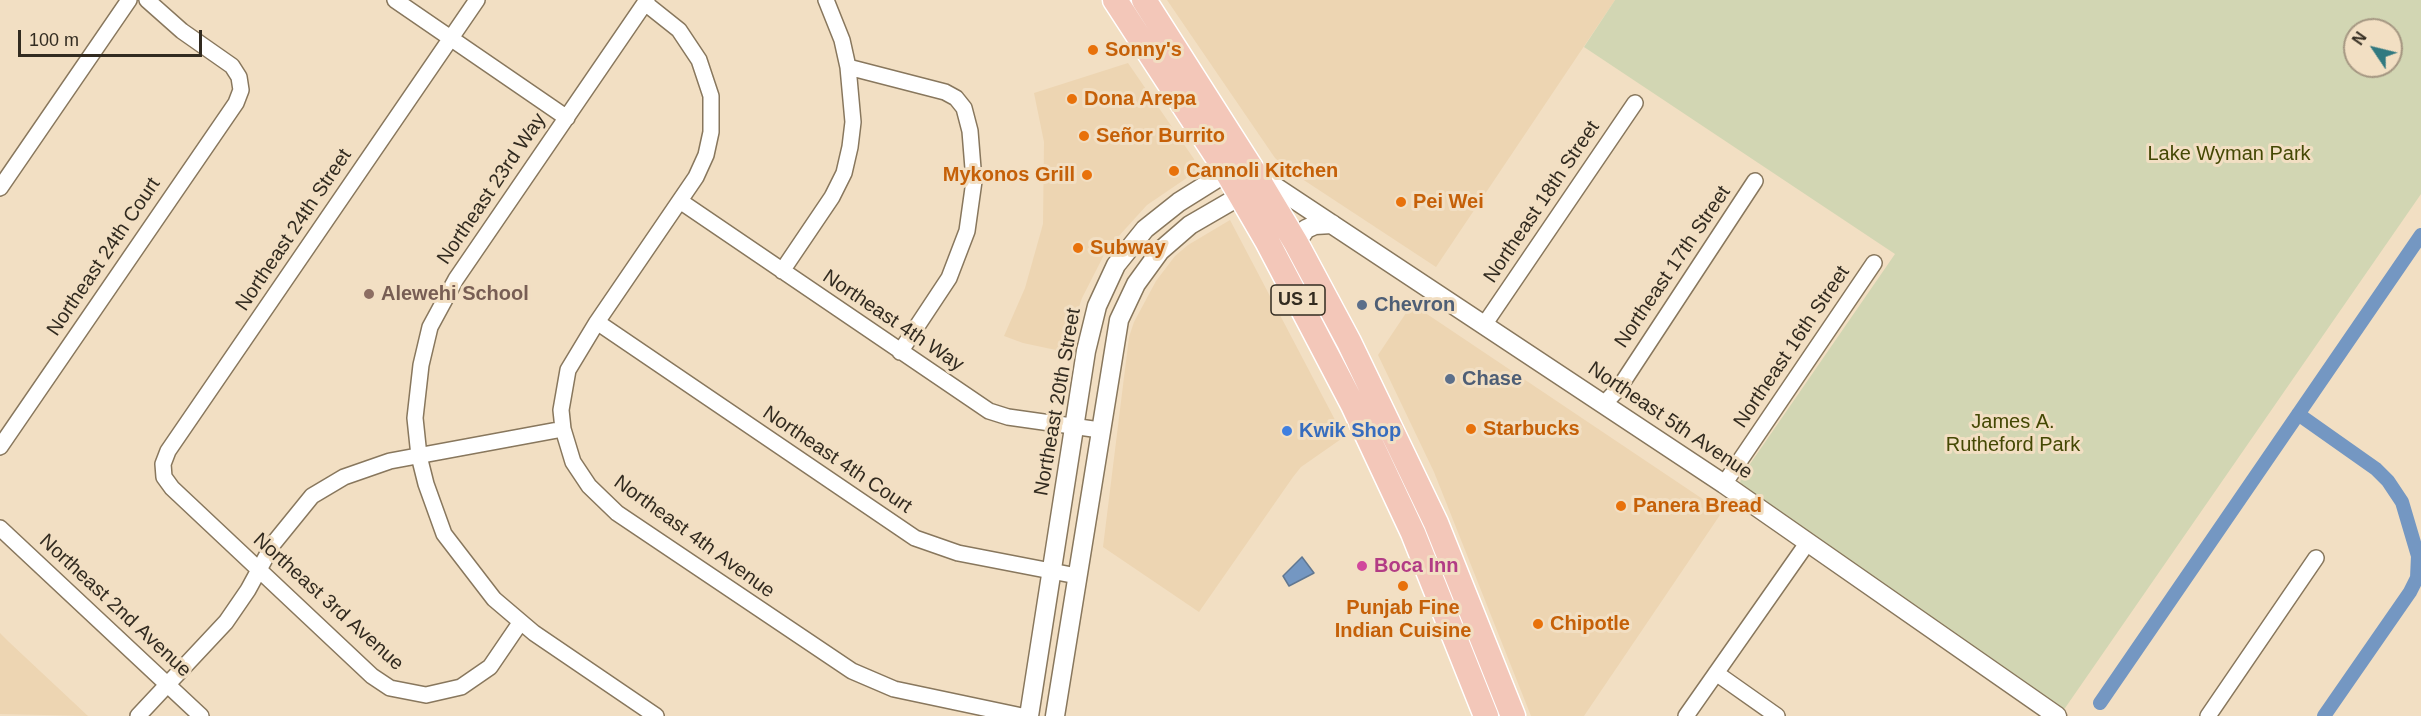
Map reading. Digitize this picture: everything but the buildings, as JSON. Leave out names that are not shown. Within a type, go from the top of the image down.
[{"type":"main road","name":"US 1","points":[[1115,0],[1227,172],[1353,405],[1398,500],[1464,656],[1486,716]]},
{"type":"main road","name":"US 1","points":[[1144,0],[1296,243],[1375,396],[1436,523],[1513,716]]},
{"type":"main road","points":[[1353,405],[1375,396]]},
{"type":"main road","points":[[1398,500],[1423,520],[1436,523]]},
{"type":"street","points":[[0,188],[129,0]]},
{"type":"street","name":"Northeast 24th Court","points":[[0,447],[236,103],[241,90],[239,77],[232,66],[182,31],[147,0]]},
{"type":"street","points":[[395,0],[567,118]]},
{"type":"street","name":"Northeast 24th Street","points":[[172,488],[165,477],[163,464],[168,451],[477,0]]},
{"type":"street","points":[[782,271],[832,197],[844,172],[853,122],[848,67],[842,40],[826,0]]},
{"type":"street","name":"Northeast 23rd Way","points":[[646,1],[456,279],[430,327],[421,365],[415,418],[419,456],[428,490],[444,534],[494,599],[520,623],[651,715]]},
{"type":"street","name":"Northeast 4th Avenue","points":[[646,1],[687,39],[705,73],[711,96],[711,132],[706,155],[696,177],[597,322],[568,370],[562,396],[563,429],[573,462],[589,486],[617,513],[852,670],[894,689],[946,702],[1022,716]]},
{"type":"street","points":[[848,67],[945,92],[956,98],[964,108],[970,131],[975,181],[967,231],[949,278],[900,352]]},
{"type":"street","name":"Northeast 18th Street","points":[[1484,325],[1635,103]]},
{"type":"street","points":[[1055,716],[1114,335],[1126,303],[1160,251],[1176,237],[1240,196],[1253,171],[1227,172]]},
{"type":"street","name":"Northeast 5th Avenue","points":[[1253,171],[1724,484],[2057,716]]},
{"type":"street","name":"Northeast 20th Street","points":[[1029,716],[1091,326],[1105,286],[1121,259],[1161,215],[1227,172]]},
{"type":"street","name":"Northeast 17th Street","points":[[1604,404],[1619,387],[1755,181]]},
{"type":"street","name":"Northeast 4th Way","points":[[680,201],[989,411],[1008,417],[1100,430]]},
{"type":"street","points":[[1296,243],[1306,229],[1315,225],[1332,225]]},
{"type":"street","points":[[1121,259],[1143,274]]},
{"type":"street","name":"Northeast 16th Street","points":[[1724,484],[1874,263]]},
{"type":"street","name":"Northeast 4th Court","points":[[597,322],[915,538],[958,554],[1077,576]]},
{"type":"street","points":[[138,716],[226,622],[273,543],[312,496],[366,468],[563,429]]},
{"type":"street","name":"Northeast 3rd Avenue","points":[[172,488],[372,676],[390,688],[410,693],[445,693],[472,682],[490,667],[520,623]]},
{"type":"street","name":"Northeast 2nd Avenue","points":[[0,528],[201,716]]},
{"type":"street","points":[[1686,716],[1808,542]]},
{"type":"street","points":[[2208,716],[2316,558]]},
{"type":"street","points":[[1464,656],[1487,647]]},
{"type":"street","points":[[1716,674],[1777,716]]},
{"type":"shaded area","points":[[1167,0],[1615,0],[1436,267],[1287,169],[1275,158]]},
{"type":"shaded area","points":[[1128,63],[1194,159],[1197,171],[1147,205],[1107,249],[1082,298],[1075,319],[1070,353],[1023,343],[1004,336],[1025,288],[1043,224],[1044,142],[1034,93]]},
{"type":"shaded area","points":[[1230,220],[1344,437],[1301,467],[1199,612],[1103,547],[1129,337],[1134,322],[1156,281],[1175,256],[1188,245]]},
{"type":"shaded area","points":[[1412,304],[1722,512],[1584,716],[1531,716],[1434,472],[1378,355]]},
{"type":"shaded area","points":[[0,633],[9,642],[88,716],[0,714]]},
{"type":"green space","points":[[1615,0],[2421,0],[2421,194],[2063,711],[1740,484],[1741,477],[1895,254],[1584,47]]},
{"type":"water","points":[[1302,557],[1314,573],[1289,586],[1283,576]]},
{"type":"waterway","points":[[2100,703],[2421,235]]},
{"type":"waterway","points":[[2298,414],[2376,469],[2388,481],[2402,502],[2418,556],[2417,578],[2410,592],[2324,716]]},
{"type":"place","name":"Sonny's","points":[[1093,50]]},
{"type":"place","name":"Dona Arepa","points":[[1072,99]]},
{"type":"place","name":"Señor Burrito","points":[[1084,136]]},
{"type":"place","name":"Cannoli Kitchen","points":[[1174,171]]},
{"type":"place","name":"Mykonos Grill","points":[[1087,175]]},
{"type":"place","name":"Pei Wei","points":[[1401,202]]},
{"type":"place","name":"Subway","points":[[1078,248]]},
{"type":"place","name":"Alewehi School","points":[[369,294]]},
{"type":"place","name":"Chevron","points":[[1362,305]]},
{"type":"place","name":"Chase","points":[[1450,379]]},
{"type":"place","name":"Starbucks","points":[[1471,429]]},
{"type":"place","name":"Kwik Shop","points":[[1287,431]]},
{"type":"place","name":"Panera Bread","points":[[1621,506]]},
{"type":"place","name":"Boca Inn","points":[[1362,566]]},
{"type":"place","name":"Punjab Fine Indian Cuisine","points":[[1403,586]]},
{"type":"place","name":"Chipotle","points":[[1538,624]]},
{"type":"park label","name":"Lake Wyman Park","points":[[2229,154]]},
{"type":"park label","name":"James A. Rutheford Park","points":[[2013,434]]}]
